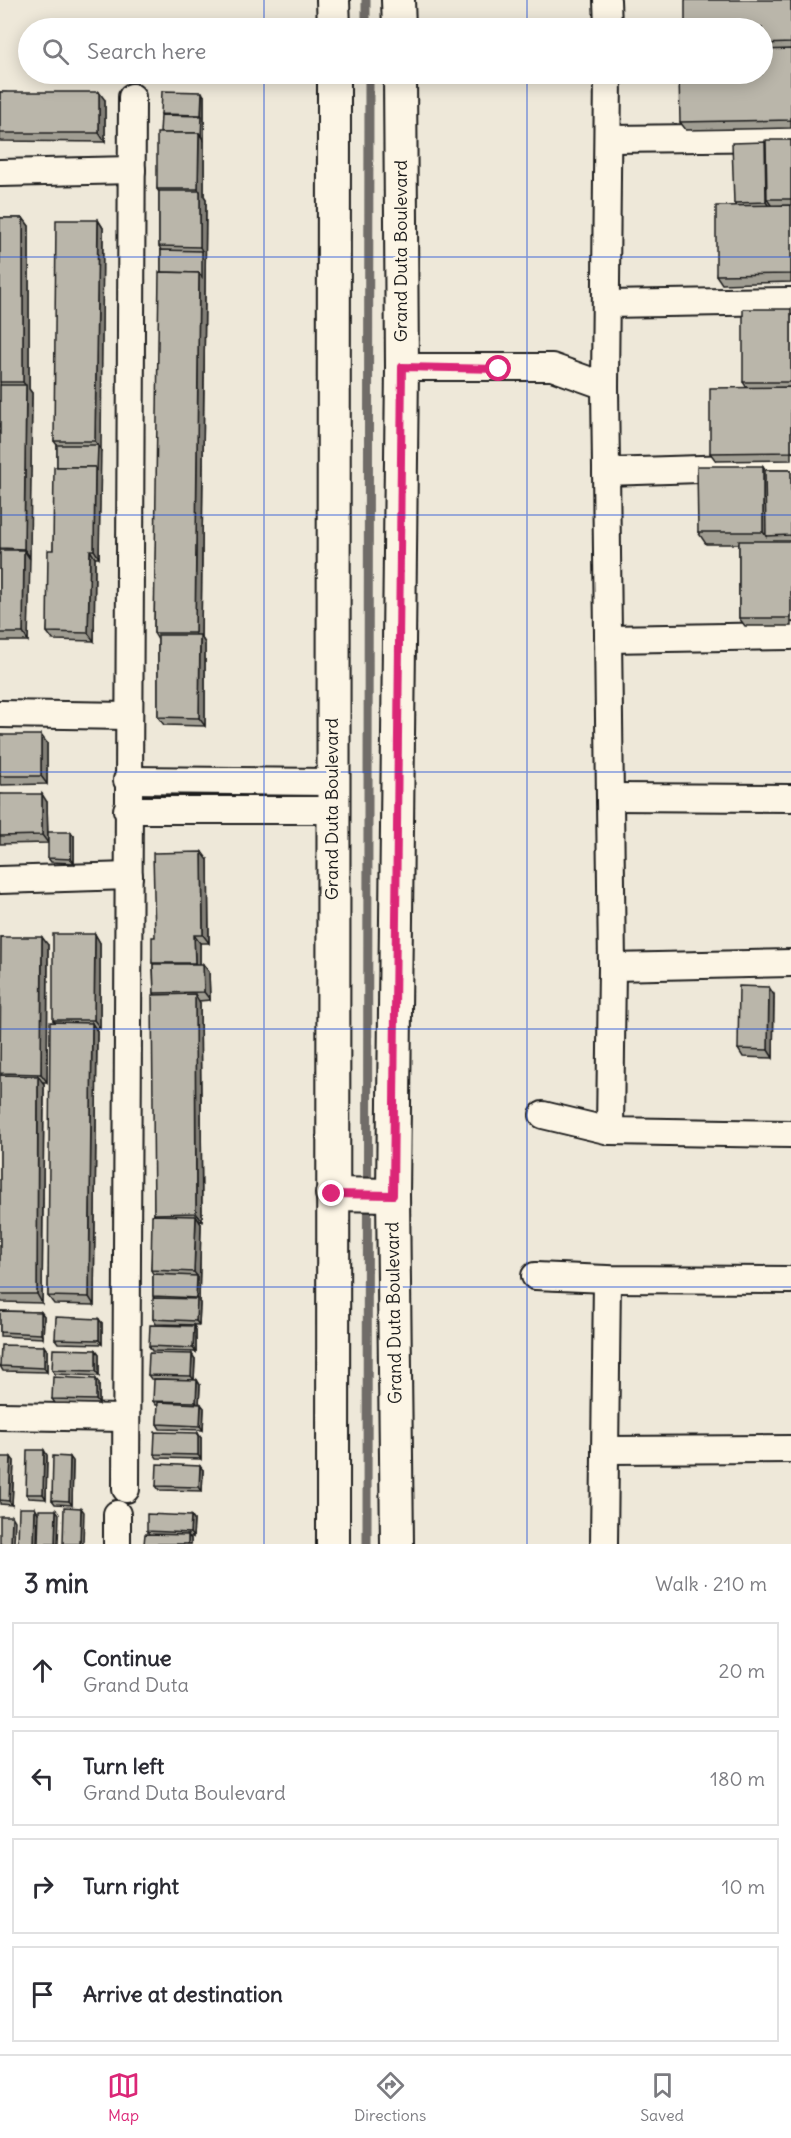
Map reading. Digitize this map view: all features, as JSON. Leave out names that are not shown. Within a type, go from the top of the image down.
[{"type":"street","points":[[333,0],[334,18]]},
{"type":"street","points":[[398,0],[399,18]]},
{"type":"street","points":[[607,0],[608,18]]},
{"type":"street","name":"Grand Duta Boulevard","points":[[334,84],[332,796],[364,1195],[397,1544]]},
{"type":"street","name":"Grand Duta Boulevard","points":[[333,1544],[364,1195],[402,367],[400,84]]},
{"type":"street","points":[[608,84],[607,304],[604,386],[612,967],[610,1131]]},
{"type":"street","points":[[126,1489],[129,876],[127,780],[132,97]]},
{"type":"street","points":[[609,140],[791,137]]},
{"type":"street","points":[[0,172],[132,170]]},
{"type":"street","points":[[607,304],[791,301]]},
{"type":"street","points":[[402,367],[552,367],[604,386]]},
{"type":"street","points":[[606,472],[791,466]]},
{"type":"street","points":[[608,639],[791,636]]},
{"type":"street","points":[[0,714],[129,716]]},
{"type":"street","points":[[127,780],[332,796]]},
{"type":"street","points":[[127,810],[332,796]]},
{"type":"street","points":[[610,797],[791,798]]},
{"type":"street","points":[[0,880],[129,876]]},
{"type":"street","points":[[612,967],[791,963]]},
{"type":"street","points":[[543,1115],[610,1131],[791,1134]]},
{"type":"street","points":[[535,1276],[607,1279],[791,1280]]},
{"type":"street","points":[[604,1544],[607,1279]]},
{"type":"street","points":[[0,1416],[126,1418]]},
{"type":"street","points":[[605,1449],[791,1449]]},
{"type":"street","points":[[117,1514],[117,1544]]},
{"type":"building","points":[[685,0],[791,0],[791,43],[773,44],[773,18],[685,18]]},
{"type":"building","points":[[791,49],[791,120],[680,122],[679,84],[773,84],[773,50]]},
{"type":"building","points":[[162,91],[202,92],[201,115],[161,114]]},
{"type":"building","points":[[0,92],[99,92],[99,133],[0,133]]},
{"type":"building","points":[[161,115],[202,116],[201,136],[199,133],[160,133]]},
{"type":"building","points":[[157,133],[199,133],[198,189],[157,189]]},
{"type":"building","points":[[766,140],[791,140],[791,199],[767,199]]},
{"type":"building","points":[[765,142],[766,202],[734,203],[732,143]]},
{"type":"building","points":[[159,191],[200,191],[200,247],[159,246]]},
{"type":"building","points":[[791,205],[791,274],[716,275],[716,206]]},
{"type":"building","points":[[0,218],[23,218],[23,382],[0,382]]},
{"type":"building","points":[[56,220],[98,220],[95,441],[54,441]]},
{"type":"building","points":[[161,250],[202,251],[202,277],[199,273],[161,272]]},
{"type":"building","points":[[159,272],[199,273],[195,633],[154,633]]},
{"type":"building","points":[[743,309],[791,309],[791,382],[743,382]]},
{"type":"building","points":[[0,385],[26,385],[24,549],[0,548]]},
{"type":"building","points":[[791,387],[791,452],[710,453],[710,388]]},
{"type":"building","points":[[57,445],[98,445],[97,471],[95,467],[57,467]]},
{"type":"building","points":[[697,466],[763,466],[763,532],[698,532]]},
{"type":"building","points":[[54,467],[95,467],[94,550],[90,550],[88,633],[47,632],[48,550],[53,550]]},
{"type":"building","points":[[765,470],[791,470],[791,535],[766,536]]},
{"type":"building","points":[[739,541],[791,541],[791,618],[739,618]]},
{"type":"building","points":[[0,550],[24,550],[23,633],[0,633]]},
{"type":"building","points":[[158,635],[200,635],[199,718],[158,717]]},
{"type":"building","points":[[0,735],[41,735],[41,776],[0,776]]},
{"type":"building","points":[[0,794],[42,794],[42,835],[0,836]]},
{"type":"building","points":[[48,832],[71,832],[71,859],[48,858]]},
{"type":"building","points":[[202,852],[203,935],[194,935],[195,963],[152,963],[152,937],[155,937],[153,853]]},
{"type":"building","points":[[53,934],[95,934],[94,1020],[53,1020]]},
{"type":"building","points":[[1,937],[42,937],[41,1074],[0,1073]]},
{"type":"building","points":[[153,964],[203,964],[204,992],[154,993]]},
{"type":"building","points":[[739,986],[769,987],[768,1050],[738,1049]]},
{"type":"building","points":[[195,994],[196,1213],[154,1214],[152,995]]},
{"type":"building","points":[[50,1022],[92,1023],[89,1297],[48,1296]]},
{"type":"building","points":[[0,1075],[38,1076],[37,1294],[0,1294]]},
{"type":"building","points":[[152,1215],[196,1216],[194,1272],[151,1270]]},
{"type":"building","points":[[153,1274],[197,1276],[196,1298],[153,1296]]},
{"type":"building","points":[[153,1298],[197,1299],[196,1321],[153,1319]]},
{"type":"building","points":[[0,1311],[41,1312],[41,1334],[0,1332]]},
{"type":"building","points":[[56,1317],[99,1319],[99,1340],[55,1339]]},
{"type":"building","points":[[150,1325],[194,1326],[193,1348],[149,1346]]},
{"type":"building","points":[[1,1345],[44,1346],[44,1368],[0,1366]]},
{"type":"building","points":[[53,1349],[96,1350],[96,1371],[52,1370]]},
{"type":"building","points":[[149,1353],[192,1354],[191,1376],[148,1375]]},
{"type":"building","points":[[53,1377],[96,1379],[96,1400],[52,1399]]},
{"type":"building","points":[[154,1379],[197,1380],[196,1402],[153,1401]]},
{"type":"building","points":[[158,1402],[201,1404],[200,1426],[157,1424]]},
{"type":"building","points":[[155,1432],[198,1433],[198,1455],[154,1454]]},
{"type":"building","points":[[27,1450],[44,1450],[43,1494],[26,1494]]},
{"type":"building","points":[[53,1456],[70,1457],[69,1501],[52,1500]]},
{"type":"building","points":[[0,1457],[11,1457],[9,1501],[0,1500]]},
{"type":"building","points":[[157,1464],[200,1466],[199,1487],[156,1486]]},
{"type":"building","points":[[64,1507],[81,1508],[80,1544],[63,1544]]},
{"type":"building","points":[[19,1508],[35,1508],[34,1544],[18,1544]]},
{"type":"building","points":[[39,1510],[56,1510],[55,1544],[38,1544]]},
{"type":"building","points":[[147,1514],[191,1516],[190,1533],[147,1531]]},
{"type":"building","points":[[0,1516],[12,1516],[11,1544],[0,1544]]},
{"type":"building","points":[[145,1534],[188,1535],[188,1544],[144,1544]]},
{"type":"waterway","points":[[366,0],[366,18]]},
{"type":"waterway","points":[[367,1544],[369,84]]},
{"type":"route","points":[[332,1194],[393,1195],[402,367],[499,369]]}]
